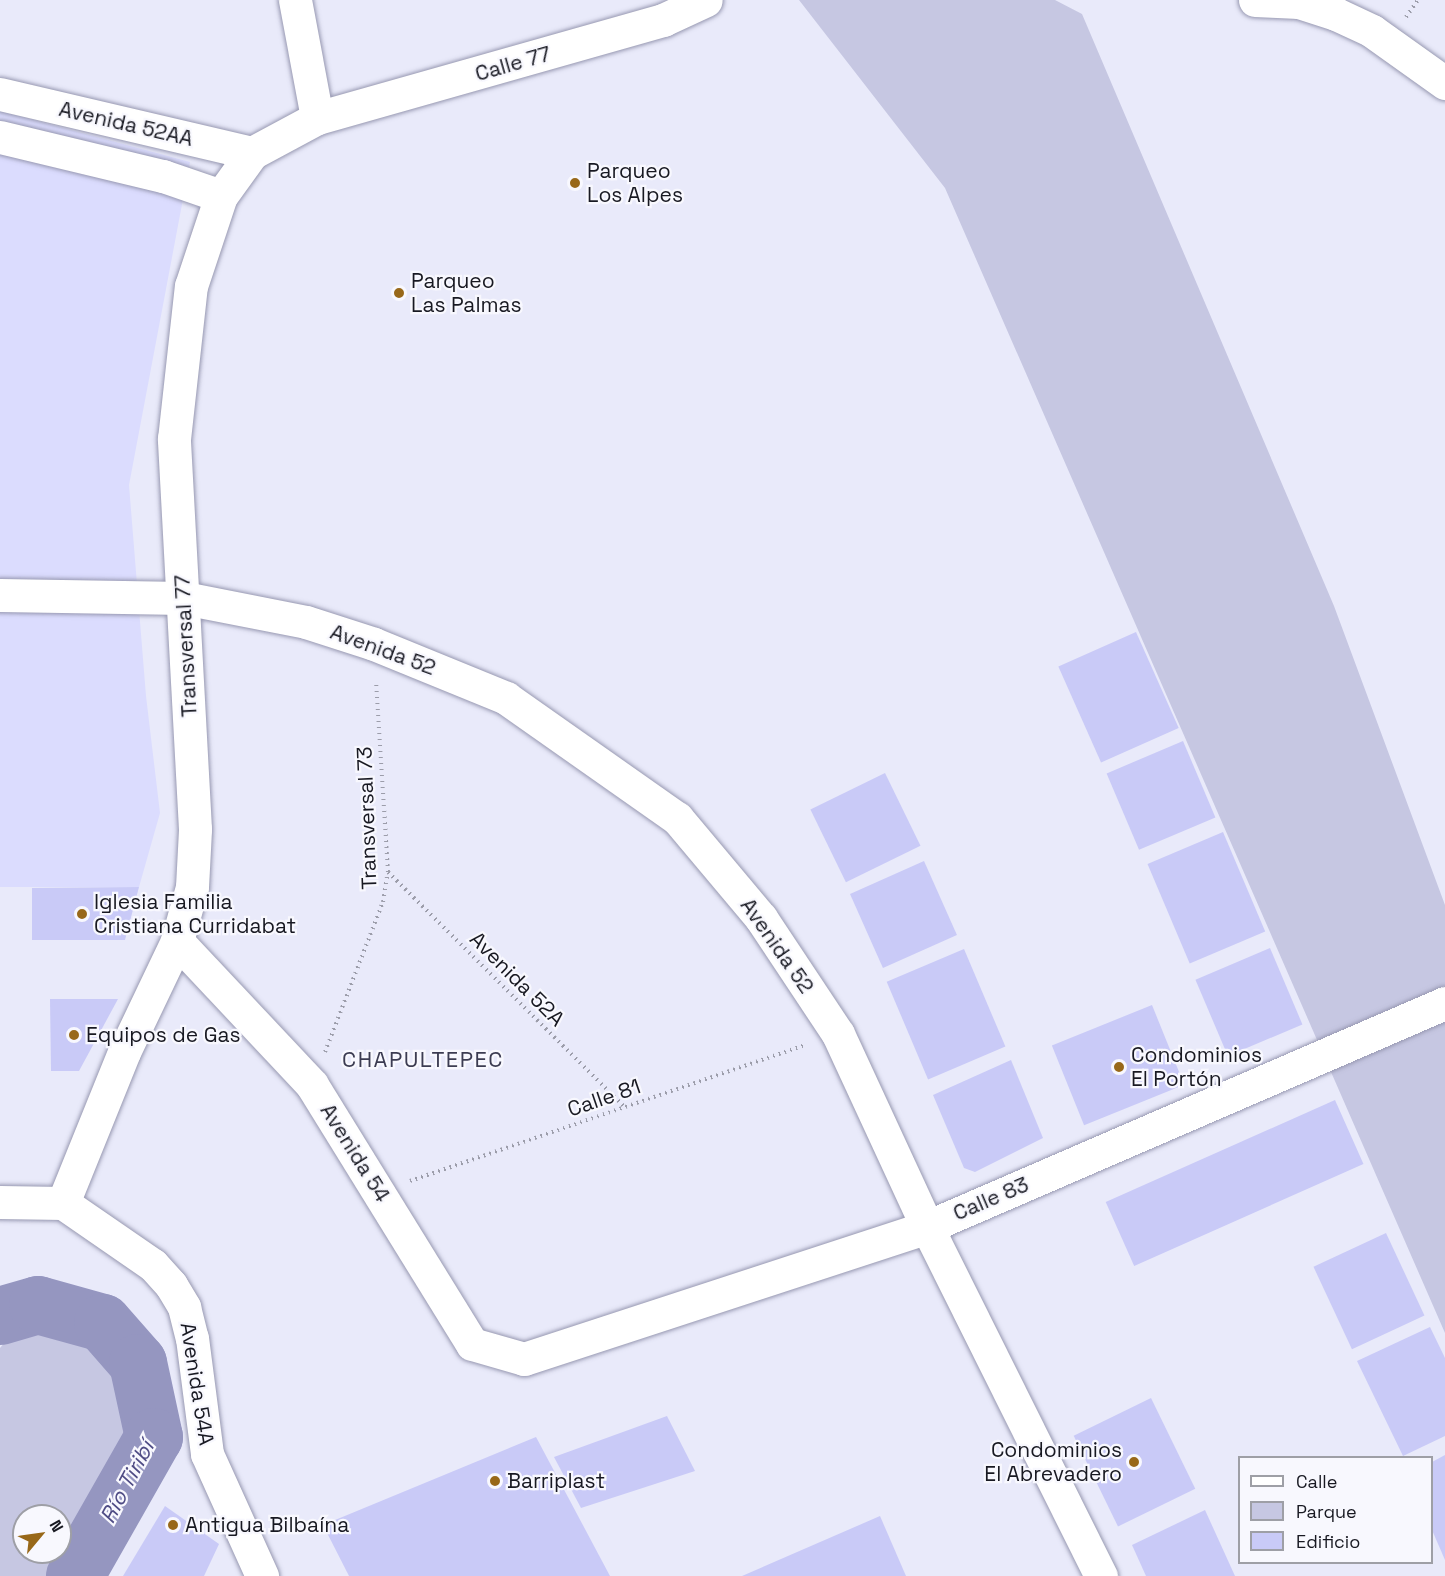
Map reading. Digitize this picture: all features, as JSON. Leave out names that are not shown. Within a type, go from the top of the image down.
[{"type":"street","points":[[295,0],[317,118]]},
{"type":"street","name":"Calle 77","points":[[317,118],[663,20],[706,0]]},
{"type":"street","points":[[1255,0],[1299,2],[1336,14],[1372,31],[1445,82]]},
{"type":"street","name":"Avenida 52AA","points":[[0,94],[252,153]]},
{"type":"street","name":"Transversal 77","points":[[63,1203],[124,1052],[177,941],[192,887],[195,829],[174,439],[191,286],[221,196],[252,153],[317,118]]},
{"type":"street","points":[[0,137],[163,176],[221,196]]},
{"type":"street","name":"Avenida 52","points":[[0,595],[184,598],[306,622],[374,644],[506,698],[677,818],[761,918],[837,1034],[927,1227],[1101,1576]]},
{"type":"street","name":"Avenida 54","points":[[177,941],[312,1085],[380,1191],[472,1344],[524,1359]]},
{"type":"street","name":"Calle 83","points":[[524,1359],[927,1227],[1445,1003]]},
{"type":"street","points":[[0,1202],[63,1203]]},
{"type":"street","name":"Avenida 54A","points":[[63,1203],[153,1265],[180,1300],[192,1338],[207,1454],[262,1576]]},
{"type":"path","name":"Transversal 73","points":[[312,1085],[383,902],[388,872],[374,644]]},
{"type":"path","name":"Avenida 52A","points":[[388,872],[625,1107]]},
{"type":"path","name":"Calle 81","points":[[380,1191],[837,1034]]},
{"type":"shaded area","points":[[0,111],[190,162],[129,485],[146,696],[160,813],[139,887],[0,887]]},
{"type":"green space","points":[[799,0],[1055,0],[1082,14],[1334,606],[1445,905],[1445,1333],[945,188]]},
{"type":"green space","points":[[26,1317],[103,1344],[133,1387],[140,1449],[72,1563],[72,1504],[12,1504],[12,1564],[71,1564],[64,1576],[0,1576],[0,1348]]},
{"type":"building","points":[[1136,632],[1179,728],[1101,762],[1058,667]]},
{"type":"building","points":[[1183,741],[1215,817],[1139,850],[1107,773]]},
{"type":"building","points":[[885,773],[921,846],[846,882],[810,809]]},
{"type":"building","points":[[1223,832],[1265,931],[1190,963],[1148,864]]},
{"type":"building","points":[[924,861],[957,935],[883,968],[850,894]]},
{"type":"building","name":"Iglesia Familia Cristiana Curridabat","points":[[139,887],[125,940],[32,940],[32,888]]},
{"type":"building","name":"Condominios El Portón","points":[[1270,948],[1302,1024],[1228,1056],[1195,980]]},
{"type":"building","points":[[964,949],[1005,1047],[928,1079],[887,982]]},
{"type":"building","name":"Equipos de Gas","points":[[50,999],[118,999],[79,1071],[51,1071]]},
{"type":"building","name":"Condominios El Portón","points":[[1152,1005],[1184,1085],[1084,1125],[1052,1045]]},
{"type":"building","points":[[1011,1060],[1043,1138],[975,1172],[964,1168],[933,1095]]},
{"type":"building","points":[[1335,1100],[1363,1164],[1134,1266],[1106,1202]]},
{"type":"building","points":[[1386,1233],[1424,1315],[1352,1349],[1313,1267]]},
{"type":"building","points":[[1430,1327],[1445,1358],[1445,1436],[1403,1456],[1357,1361]]},
{"type":"building","name":"Condominios El Abrevadero","points":[[1151,1398],[1195,1489],[1118,1526],[1074,1436]]},
{"type":"building","points":[[667,1416],[695,1471],[581,1508],[554,1457]]},
{"type":"building","name":"Barriplast","points":[[536,1437],[610,1576],[349,1576],[323,1525]]},
{"type":"building","points":[[1445,1455],[1445,1560],[1433,1532],[1433,1461]]},
{"type":"building","name":"Antigua Bilbaína","points":[[165,1506],[219,1544],[204,1576],[123,1576]]},
{"type":"building","name":"Condominios El Abrevadero","points":[[1205,1510],[1235,1576],[1146,1576],[1132,1545]]},
{"type":"building","points":[[880,1516],[906,1576],[742,1576]]},
{"type":"waterway","name":"Río Tiribí","points":[[0,1316],[38,1305],[103,1323],[138,1363],[154,1437],[75,1576]]},
{"type":"place","name":"Parqueo Los Alpes","points":[[575,183]]},
{"type":"place","name":"Parqueo Las Palmas","points":[[399,293]]},
{"type":"place","name":"Iglesia Familia Cristiana Curridabat","points":[[82,914]]},
{"type":"place","name":"Equipos de Gas","points":[[74,1035]]},
{"type":"place","name":"Condominios El Portón","points":[[1119,1067]]},
{"type":"place","name":"Condominios El Abrevadero","points":[[1134,1462]]},
{"type":"place","name":"Barriplast","points":[[495,1481]]},
{"type":"place","name":"Antigua Bilbaína","points":[[173,1525]]},
{"type":"district","name":"CHAPULTEPEC","points":[[423,1060]]}]
